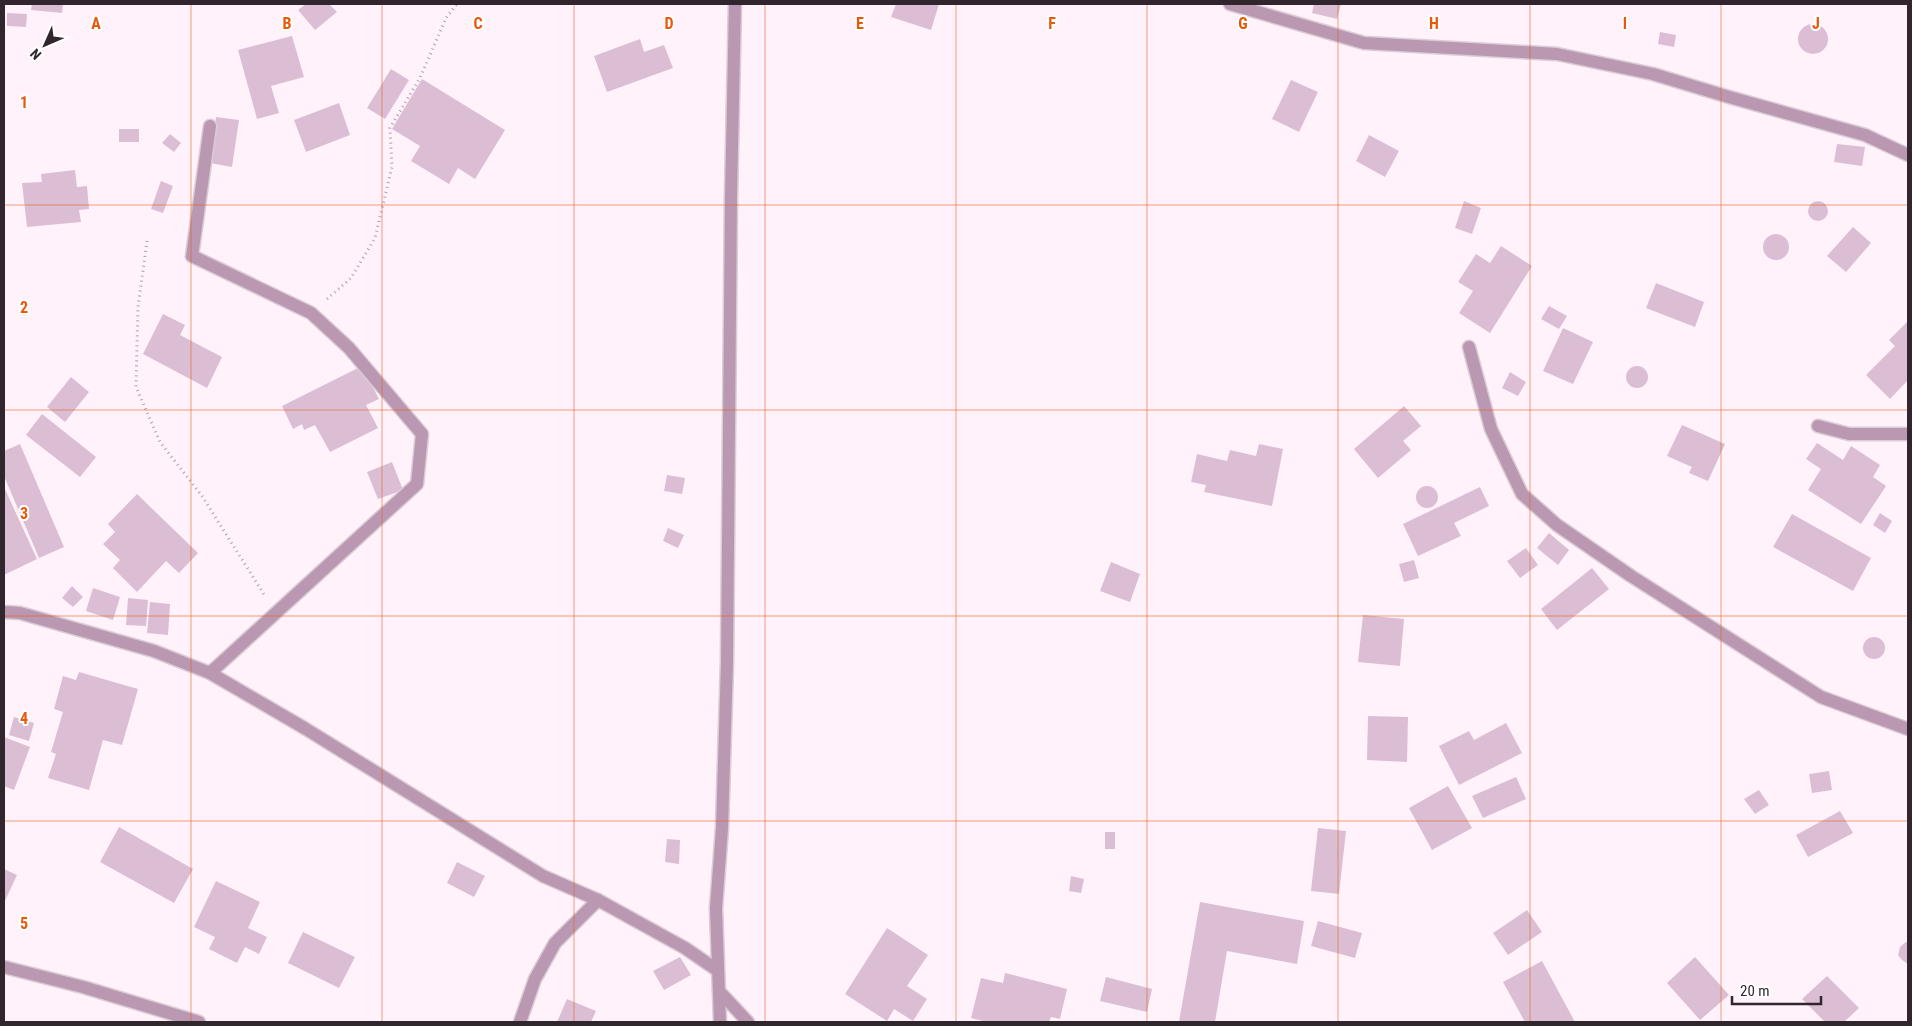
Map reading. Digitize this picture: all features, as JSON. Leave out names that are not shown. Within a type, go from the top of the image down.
[{"type":"street","points":[[720,1022],[716,908],[722,828],[727,663],[735,4]]},
{"type":"street","points":[[1230,4],[1364,43],[1557,54],[1653,74],[1865,135],[1908,154]]},
{"type":"street","points":[[210,126],[192,256],[311,313],[349,348],[422,434],[417,484],[210,674]]},
{"type":"street","points":[[1469,347],[1491,429],[1522,494],[1557,525],[1631,576],[1821,696],[1908,729]]},
{"type":"street","points":[[1818,426],[1849,434],[1908,434]]},
{"type":"street","points":[[4,612],[20,613],[154,651],[210,674],[306,729],[543,876],[598,900],[685,948],[717,970]]},
{"type":"street","points":[[520,1022],[535,978],[555,943],[598,900]]},
{"type":"street","points":[[4,968],[83,987],[199,1022]]},
{"type":"street","points":[[719,991],[748,1022]]},
{"type":"path","points":[[311,313],[351,278],[375,238],[392,167],[390,128],[420,78],[446,18],[457,4]]},
{"type":"path","points":[[147,241],[138,307],[136,387],[160,442],[202,496],[268,599],[273,615]]},
{"type":"building","points":[[32,4],[63,4],[62,13],[31,10]]},
{"type":"building","points":[[306,4],[329,4],[337,12],[315,30],[298,10]]},
{"type":"building","points":[[896,4],[939,4],[931,30],[891,17]]},
{"type":"building","points":[[1314,4],[1341,4],[1337,19],[1312,13]]},
{"type":"building","points":[[7,13],[27,14],[26,27],[7,26]]},
{"type":"building","points":[[1813,24],[1824,28],[1828,39],[1824,50],[1813,54],[1802,50],[1798,39],[1802,28]]},
{"type":"building","points":[[1660,32],[1676,35],[1674,47],[1658,44]]},
{"type":"building","points":[[292,36],[304,77],[271,86],[279,113],[257,119],[238,50]]},
{"type":"building","points":[[640,39],[644,52],[664,45],[673,68],[607,92],[594,56]]},
{"type":"building","points":[[391,69],[409,80],[385,119],[367,108]]},
{"type":"building","points":[[422,79],[505,130],[475,179],[458,168],[449,184],[411,161],[420,146],[392,129]]},
{"type":"building","points":[[1291,80],[1318,92],[1299,132],[1272,119]]},
{"type":"building","points":[[339,103],[350,135],[306,152],[294,120]]},
{"type":"building","points":[[216,117],[239,120],[232,167],[210,163]]},
{"type":"building","points":[[119,129],[139,129],[139,142],[119,142]]},
{"type":"building","points":[[170,134],[181,143],[174,152],[162,143]]},
{"type":"building","points":[[1369,135],[1399,151],[1385,177],[1356,161]]},
{"type":"building","points":[[1837,144],[1865,147],[1862,166],[1834,162]]},
{"type":"building","points":[[75,170],[77,187],[87,186],[89,209],[79,210],[81,222],[27,227],[22,183],[42,182],[41,174]]},
{"type":"building","points":[[161,181],[173,186],[163,213],[151,209]]},
{"type":"building","points":[[1464,201],[1481,208],[1472,234],[1455,228]]},
{"type":"building","points":[[1818,201],[1825,204],[1828,211],[1825,218],[1818,221],[1811,218],[1808,211],[1811,204]]},
{"type":"building","points":[[1853,227],[1871,243],[1846,272],[1827,256]]},
{"type":"building","points":[[1776,234],[1785,238],[1789,247],[1785,256],[1776,260],[1767,256],[1763,247],[1767,238]]},
{"type":"building","points":[[1501,246],[1532,266],[1490,333],[1459,313],[1473,291],[1458,282],[1476,254],[1490,263]]},
{"type":"building","points":[[1656,283],[1704,302],[1695,327],[1646,308]]},
{"type":"building","points":[[1549,306],[1567,316],[1559,329],[1541,319]]},
{"type":"building","points":[[163,314],[185,325],[180,335],[222,357],[207,388],[143,354]]},
{"type":"building","points":[[1908,321],[1908,380],[1890,399],[1866,375],[1895,346],[1889,340]]},
{"type":"building","points":[[1563,328],[1593,342],[1573,384],[1543,371]]},
{"type":"building","points":[[362,366],[379,399],[366,405],[378,428],[330,452],[315,425],[304,430],[302,424],[293,429],[282,406]]},
{"type":"building","points":[[1637,366],[1645,369],[1648,377],[1645,385],[1637,388],[1629,385],[1626,377],[1629,369]]},
{"type":"building","points":[[1510,372],[1526,382],[1518,396],[1502,388]]},
{"type":"building","points":[[71,377],[89,392],[65,422],[47,407]]},
{"type":"building","points":[[1404,406],[1421,426],[1403,441],[1411,450],[1378,478],[1354,449]]},
{"type":"building","points":[[42,414],[96,457],[80,477],[26,435]]},
{"type":"building","points":[[1682,425],[1725,444],[1708,481],[1689,473],[1692,467],[1667,456]]},
{"type":"building","points":[[1817,443],[1843,460],[1851,446],[1880,465],[1873,477],[1886,486],[1861,524],[1808,490],[1821,469],[1806,459]]},
{"type":"building","points":[[20,444],[64,547],[39,558],[4,476],[4,451]]},
{"type":"building","points":[[1259,444],[1283,449],[1272,506],[1204,492],[1206,485],[1191,482],[1197,454],[1227,461],[1230,450],[1256,456]]},
{"type":"building","points":[[392,462],[403,490],[378,499],[367,472]]},
{"type":"building","points":[[667,475],[685,478],[682,494],[664,491]]},
{"type":"building","points":[[1427,486],[1435,489],[1438,497],[1435,505],[1427,508],[1419,505],[1416,497],[1419,489]]},
{"type":"building","points":[[4,487],[37,559],[4,575]]},
{"type":"building","points":[[1480,487],[1489,506],[1454,523],[1461,536],[1418,556],[1403,524]]},
{"type":"building","points":[[137,494],[198,553],[179,573],[166,561],[137,592],[113,568],[120,560],[103,544],[115,532],[108,524]]},
{"type":"building","points":[[1880,513],[1892,521],[1885,533],[1873,525]]},
{"type":"building","points":[[1792,514],[1871,558],[1853,591],[1773,547]]},
{"type":"building","points":[[668,528],[684,535],[678,548],[663,541]]},
{"type":"building","points":[[1549,533],[1569,550],[1558,565],[1537,548]]},
{"type":"building","points":[[1526,548],[1538,565],[1520,578],[1507,561]]},
{"type":"building","points":[[1414,560],[1419,578],[1404,582],[1399,564]]},
{"type":"building","points":[[1111,562],[1140,574],[1130,602],[1100,591]]},
{"type":"building","points":[[1592,568],[1609,589],[1557,630],[1541,609]]},
{"type":"building","points":[[72,586],[83,597],[73,607],[62,598]]},
{"type":"building","points":[[93,588],[120,597],[113,620],[86,611]]},
{"type":"building","points":[[128,598],[148,600],[146,626],[126,625]]},
{"type":"building","points":[[150,602],[170,604],[168,635],[147,633]]},
{"type":"building","points":[[1363,615],[1404,619],[1400,666],[1358,662]]},
{"type":"building","points":[[1874,637],[1882,640],[1885,648],[1882,656],[1874,659],[1866,656],[1863,648],[1866,640]]},
{"type":"building","points":[[79,672],[138,689],[122,745],[103,740],[89,790],[48,778],[56,754],[51,752],[63,712],[54,709],[63,676],[76,680]]},
{"type":"building","points":[[1368,716],[1408,717],[1407,762],[1367,760]]},
{"type":"building","points":[[14,717],[34,723],[29,741],[9,735]]},
{"type":"building","points":[[1506,723],[1522,753],[1459,785],[1439,746],[1469,731],[1474,740]]},
{"type":"building","points":[[4,737],[30,747],[14,790],[4,786]]},
{"type":"building","points":[[1829,771],[1832,790],[1812,793],[1809,774]]},
{"type":"building","points":[[1516,777],[1526,799],[1483,818],[1472,796]]},
{"type":"building","points":[[1448,786],[1472,828],[1432,850],[1409,808]]},
{"type":"building","points":[[1759,790],[1769,805],[1755,814],[1744,799]]},
{"type":"building","points":[[1840,811],[1853,833],[1808,857],[1796,835]]},
{"type":"building","points":[[119,827],[193,869],[174,903],[100,862]]},
{"type":"building","points":[[1318,828],[1346,831],[1339,894],[1311,891]]},
{"type":"building","points":[[1105,832],[1115,832],[1115,849],[1105,849]]},
{"type":"building","points":[[667,839],[680,840],[679,864],[665,862]]},
{"type":"building","points":[[457,862],[485,876],[474,897],[447,883]]},
{"type":"building","points":[[4,869],[17,875],[4,903]]},
{"type":"building","points":[[1071,876],[1084,879],[1081,893],[1069,891]]},
{"type":"building","points":[[216,881],[260,902],[248,928],[267,937],[259,954],[245,947],[237,963],[209,949],[215,937],[194,927]]},
{"type":"building","points":[[1200,902],[1304,921],[1297,964],[1227,951],[1215,1022],[1179,1022]]},
{"type":"building","points":[[1527,910],[1542,932],[1508,955],[1493,933]]},
{"type":"building","points":[[1318,921],[1362,933],[1355,958],[1311,946]]},
{"type":"building","points":[[887,928],[928,955],[907,986],[927,999],[913,1021],[894,1009],[887,1021],[845,994]]},
{"type":"building","points":[[303,932],[355,957],[339,988],[288,963]]},
{"type":"building","points":[[1908,942],[1908,964],[1898,955],[1900,947]]},
{"type":"building","points":[[680,957],[691,975],[664,990],[653,971]]},
{"type":"building","points":[[1695,957],[1729,995],[1700,1020],[1667,983]]},
{"type":"building","points":[[1542,961],[1575,1022],[1525,1022],[1503,982]]},
{"type":"building","points":[[1005,973],[1067,989],[1060,1019],[1051,1017],[1049,1022],[987,1022],[971,1018],[981,978],[1003,983]]},
{"type":"building","points":[[1827,976],[1859,1008],[1844,1022],[1825,1022],[1802,999]]},
{"type":"building","points":[[1106,977],[1152,989],[1147,1012],[1100,1001]]},
{"type":"building","points":[[567,999],[596,1011],[591,1022],[557,1022]]}]
